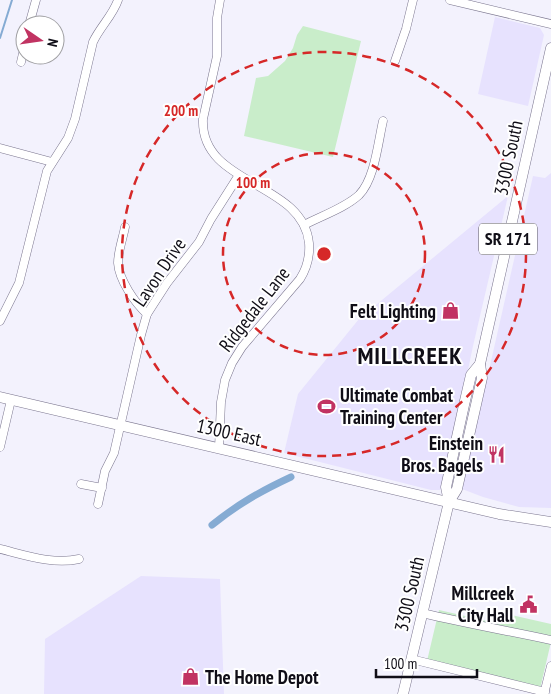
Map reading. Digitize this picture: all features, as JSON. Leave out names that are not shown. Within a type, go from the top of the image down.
[{"type":"main road","name":"3300 South","points":[[403,694],[449,502],[446,487],[464,405],[471,375],[480,364],[551,48]]},
{"type":"main road","name":"1300 East","points":[[0,397],[516,518],[551,522]]},
{"type":"street","points":[[32,15],[36,0]]},
{"type":"street","points":[[0,321],[19,283],[43,184],[52,162],[68,138],[75,119],[93,42],[116,7],[118,0]]},
{"type":"street","points":[[220,0],[217,18],[217,56],[204,114],[203,130],[206,141],[213,154],[224,164],[293,210],[304,225],[350,201],[363,190],[370,175],[383,121]]},
{"type":"street","points":[[394,61],[406,29],[413,0]]},
{"type":"street","points":[[450,0],[551,24]]},
{"type":"street","points":[[0,148],[52,162]]},
{"type":"street","name":"Lavon Drive","points":[[98,504],[105,472],[114,453],[121,426],[147,314],[167,283],[199,242],[239,175]]},
{"type":"street","name":"Ridgedale Lane","points":[[219,448],[220,402],[228,372],[242,347],[303,274],[308,262],[309,250],[308,236],[304,225]]},
{"type":"street","points":[[126,227],[119,257],[119,266],[135,301],[147,314]]},
{"type":"street","points":[[0,448],[11,400]]},
{"type":"street","points":[[81,484],[102,488]]},
{"type":"street","points":[[0,549],[54,561],[67,562],[78,559]]},
{"type":"street","points":[[422,613],[551,640]]},
{"type":"street","points":[[411,659],[545,693],[551,666]]},
{"type":"shaded area","points":[[495,17],[540,28],[544,35],[528,106],[478,94]]},
{"type":"shaded area","points":[[551,173],[551,508],[519,507],[462,489],[533,176],[545,178]]},
{"type":"shaded area","points":[[508,196],[473,346],[444,485],[440,490],[431,490],[284,453],[298,394],[359,319]]},
{"type":"shaded area","points":[[141,576],[220,579],[224,694],[44,694],[45,639]]},
{"type":"green space","points":[[303,26],[361,41],[333,157],[244,136],[256,78],[268,76],[285,61]]},
{"type":"green space","points":[[439,610],[500,624],[503,613],[551,624],[551,642],[540,689],[427,661]]},
{"type":"waterway","points":[[0,38],[12,0]]},
{"type":"waterway","points":[[212,525],[250,498],[291,477]]},
{"type":"place","name":"Felt Lighting","points":[[450,311]]},
{"type":"place","name":"Ultimate Combat Training Center","points":[[326,406]]},
{"type":"place","name":"Einstein Bros. Bagels","points":[[497,454]]},
{"type":"place","name":"Millcreek City Hall","points":[[528,604]]},
{"type":"place","name":"The Home Depot","points":[[191,677]]},
{"type":"district","name":"MILLCREEK","points":[[410,356]]}]
